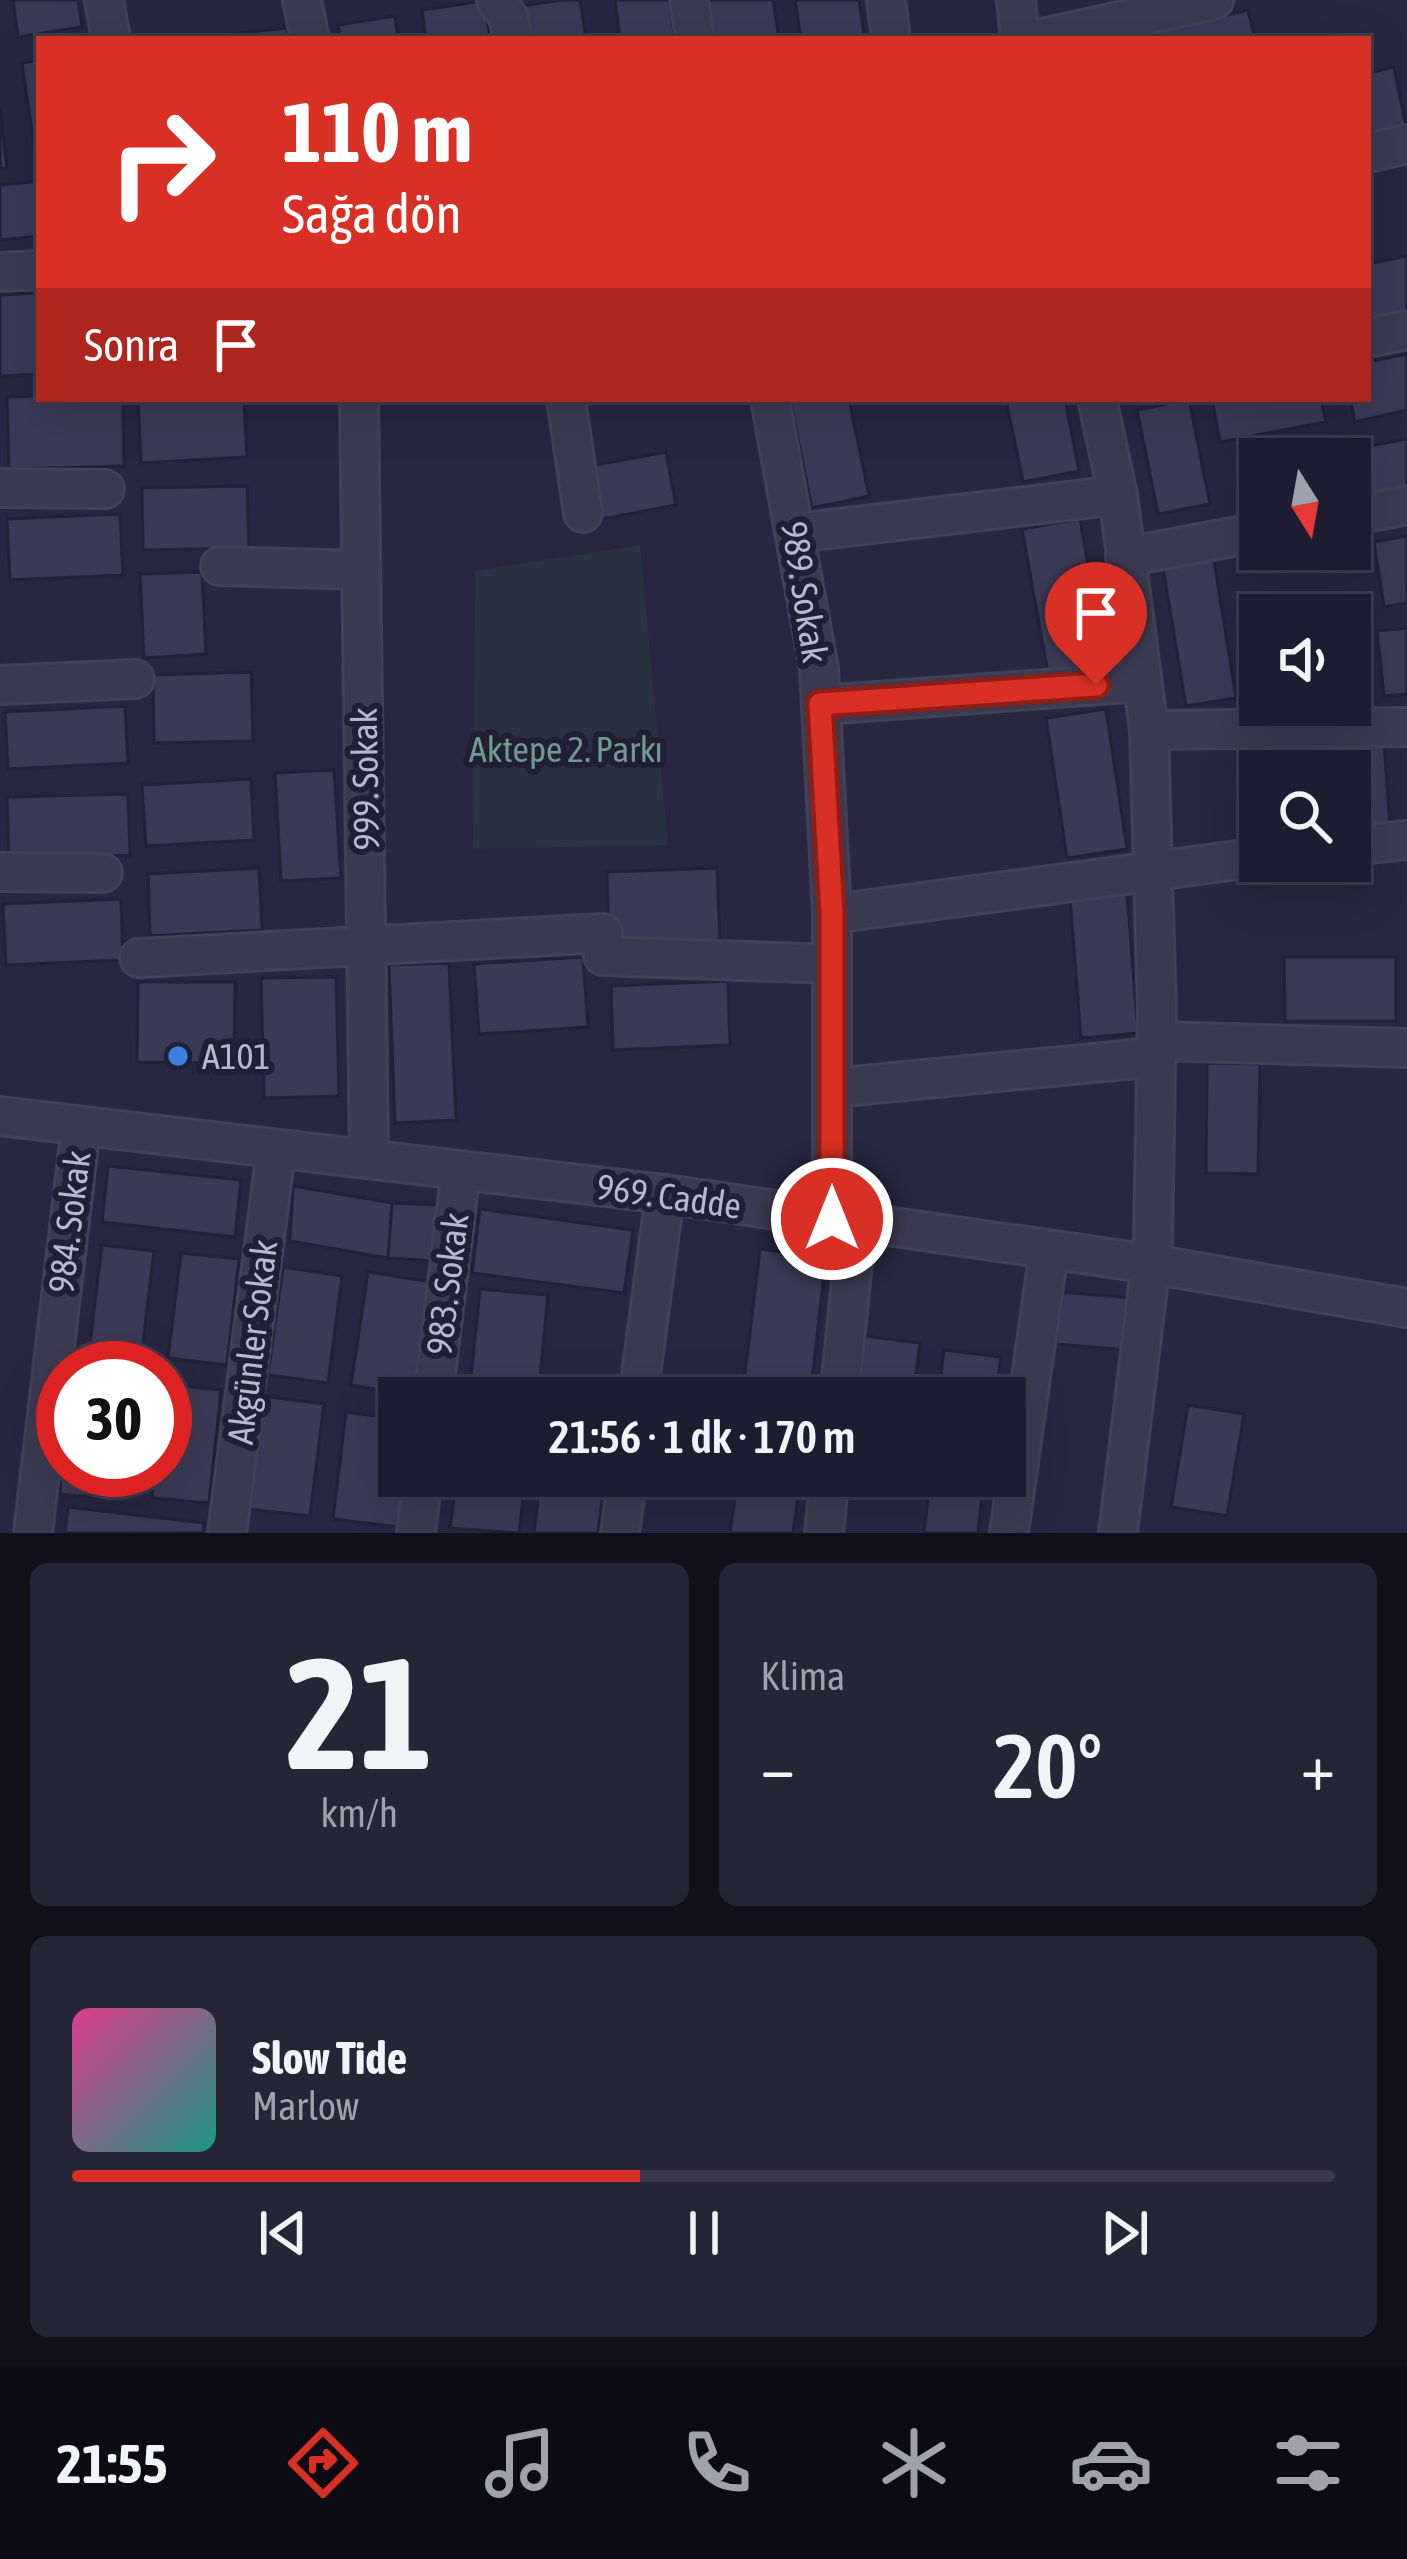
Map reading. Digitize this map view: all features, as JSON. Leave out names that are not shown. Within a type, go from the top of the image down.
[{"type":"street","points":[[104,0],[110,36]]},
{"type":"street","points":[[302,0],[309,36]]},
{"type":"street","points":[[496,0],[509,18],[512,36]]},
{"type":"street","points":[[688,0],[694,36]]},
{"type":"street","points":[[886,0],[891,36]]},
{"type":"street","points":[[1016,0],[1020,36]]},
{"type":"street","points":[[1052,36],[1214,0]]},
{"type":"street","points":[[1371,152],[1407,144]]},
{"type":"street","points":[[0,272],[36,270]]},
{"type":"street","points":[[1371,337],[1407,330]]},
{"type":"street","name":"999. Sokak","points":[[359,402],[369,1159]]},
{"type":"street","points":[[566,402],[583,512]]},
{"type":"street","name":"989. Sokak","points":[[771,402],[819,669],[832,914],[832,1088],[845,1221],[840,1377]]},
{"type":"street","points":[[1098,402],[1118,495],[1149,730],[1157,1049],[1151,1264],[1118,1533]]},
{"type":"street","points":[[0,488],[105,488]]},
{"type":"street","points":[[796,533],[1118,495]]},
{"type":"street","points":[[1371,512],[1407,506]]},
{"type":"street","points":[[1126,557],[1239,536]]},
{"type":"street","points":[[220,566],[362,570]]},
{"type":"street","points":[[0,685],[135,679]]},
{"type":"street","points":[[820,704],[1142,682]]},
{"type":"street","points":[[1149,730],[1407,727]]},
{"type":"street","points":[[1371,844],[1407,840]]},
{"type":"street","points":[[832,914],[1239,859]]},
{"type":"street","points":[[0,872],[104,873]]},
{"type":"street","points":[[140,958],[603,933],[603,956],[832,964]]},
{"type":"street","points":[[832,1088],[1157,1049],[1406,1048]]},
{"type":"street","name":"969. Cadde","points":[[0,1117],[665,1194],[1151,1264],[1407,1308]]},
{"type":"street","name":"984. Sokak","points":[[33,1533],[81,1126]]},
{"type":"street","name":"Akgünler Sokak","points":[[227,1533],[276,1151]]},
{"type":"street","name":"983. Sokak","points":[[436,1377],[461,1170]]},
{"type":"street","points":[[641,1377],[665,1194]]},
{"type":"street","points":[[1009,1533],[1049,1250]]},
{"type":"street","points":[[416,1533],[420,1497]]},
{"type":"street","points":[[620,1533],[625,1497]]},
{"type":"street","points":[[824,1533],[828,1497]]},
{"type":"green space","name":"Aktepe 2. Parkı","points":[[640,545],[668,845],[473,849],[475,571]]},
{"type":"building","points":[[13,0],[78,0],[82,27],[18,37]]},
{"type":"building","points":[[580,0],[586,36],[526,36],[522,6]]},
{"type":"building","points":[[615,0],[669,0],[675,36],[620,36]]},
{"type":"building","points":[[706,0],[773,0],[779,36],[712,36]]},
{"type":"building","points":[[795,0],[859,0],[865,36],[801,36]]},
{"type":"building","points":[[484,1],[490,36],[426,36],[422,10]]},
{"type":"building","points":[[1248,10],[1254,36],[1138,36]]},
{"type":"building","points":[[395,16],[398,36],[340,36],[338,25]]},
{"type":"building","points":[[287,28],[288,36],[222,36]]},
{"type":"building","points":[[36,61],[36,160],[22,63]]},
{"type":"building","points":[[1394,67],[1406,127],[1371,135],[1371,72]]},
{"type":"building","points":[[0,109],[7,168],[0,169]]},
{"type":"building","points":[[36,181],[36,236],[0,240],[0,185]]},
{"type":"building","points":[[1407,256],[1407,312],[1371,319],[1371,263]]},
{"type":"building","points":[[36,293],[36,374],[0,376],[0,295]]},
{"type":"building","points":[[1407,354],[1407,410],[1355,422],[1351,402],[1371,402],[1371,361]]},
{"type":"building","points":[[36,396],[36,402],[123,402],[124,466],[9,469],[7,397]]},
{"type":"building","points":[[138,402],[244,402],[247,457],[141,463]]},
{"type":"building","points":[[791,402],[850,402],[869,496],[812,508]]},
{"type":"building","points":[[1007,402],[1066,402],[1079,471],[1023,482]]},
{"type":"building","points":[[1189,402],[1210,504],[1158,514],[1137,410]]},
{"type":"building","points":[[1213,402],[1322,402],[1326,422],[1220,442]]},
{"type":"building","points":[[1407,439],[1407,493],[1371,499],[1371,446]]},
{"type":"building","points":[[666,452],[676,505],[601,519],[591,466]]},
{"type":"building","points":[[247,486],[249,548],[143,550],[142,488]]},
{"type":"building","points":[[120,514],[123,575],[10,580],[7,519]]},
{"type":"building","points":[[1080,519],[1105,663],[1048,673],[1022,529]]},
{"type":"building","points":[[1407,536],[1407,603],[1384,607],[1374,542]]},
{"type":"building","points":[[1214,560],[1236,698],[1186,706],[1163,568]]},
{"type":"building","points":[[202,572],[206,654],[144,658],[140,574]]},
{"type":"building","points":[[1407,628],[1407,694],[1384,696],[1377,631]]},
{"type":"building","points":[[251,672],[253,741],[154,743],[153,675]]},
{"type":"building","points":[[125,706],[128,763],[8,769],[5,712]]},
{"type":"building","points":[[1106,709],[1127,849],[1067,858],[1046,718]]},
{"type":"building","points":[[1384,744],[1390,824],[1371,826],[1371,750],[1305,750]]},
{"type":"building","points":[[334,770],[341,878],[281,881],[275,773]]},
{"type":"building","points":[[251,779],[254,840],[146,846],[142,785]]},
{"type":"building","points":[[128,794],[130,855],[9,859],[7,797]]},
{"type":"building","points":[[259,868],[262,930],[150,936],[148,874]]},
{"type":"building","points":[[717,868],[720,944],[609,948],[607,872]]},
{"type":"building","points":[[1127,894],[1138,1033],[1081,1038],[1070,898]]},
{"type":"building","points":[[121,899],[123,960],[6,965],[3,904]]},
{"type":"building","points":[[583,957],[588,1027],[479,1034],[474,964]]},
{"type":"building","points":[[1284,957],[1396,957],[1396,1021],[1285,1021]]},
{"type":"building","points":[[449,963],[456,1120],[395,1123],[389,965]]},
{"type":"building","points":[[336,977],[339,1096],[264,1098],[261,978]]},
{"type":"building","points":[[728,981],[730,1045],[613,1050],[611,986]]},
{"type":"building","points":[[138,982],[235,982],[234,1063],[137,1062]]},
{"type":"building","points":[[1207,1063],[1260,1064],[1258,1174],[1206,1173]]},
{"type":"building","points":[[108,1166],[241,1180],[235,1237],[102,1222]]},
{"type":"building","points":[[293,1186],[392,1203],[388,1258],[290,1241]]},
{"type":"building","points":[[392,1203],[440,1205],[437,1261],[388,1258]]},
{"type":"building","points":[[480,1209],[633,1230],[624,1293],[472,1273]]},
{"type":"building","points":[[102,1245],[154,1251],[143,1341],[90,1341]]},
{"type":"building","points":[[760,1249],[826,1257],[812,1377],[745,1377]]},
{"type":"building","points":[[181,1253],[239,1259],[227,1365],[192,1361],[192,1341],[170,1341]]},
{"type":"building","points":[[283,1267],[342,1276],[328,1383],[268,1375]]},
{"type":"building","points":[[368,1272],[432,1282],[417,1377],[378,1377],[378,1389],[351,1385]]},
{"type":"building","points":[[480,1289],[548,1295],[540,1377],[471,1377]]},
{"type":"building","points":[[1060,1292],[1131,1298],[1126,1350],[1056,1344]]},
{"type":"building","points":[[865,1336],[920,1343],[916,1377],[860,1377]]},
{"type":"building","points":[[944,1350],[1001,1357],[998,1377],[941,1377]]},
{"type":"building","points":[[192,1387],[221,1390],[209,1503],[152,1498],[192,1497]]},
{"type":"building","points":[[262,1396],[324,1404],[310,1516],[248,1509]]},
{"type":"building","points":[[1188,1405],[1244,1414],[1227,1516],[1171,1507]]},
{"type":"building","points":[[346,1412],[378,1416],[378,1497],[402,1497],[398,1527],[333,1519]]},
{"type":"building","points":[[454,1497],[523,1497],[519,1533],[450,1528]]},
{"type":"building","points":[[538,1497],[602,1497],[598,1533],[534,1533]]},
{"type":"building","points":[[735,1497],[798,1497],[793,1533],[730,1533]]},
{"type":"building","points":[[928,1497],[982,1497],[978,1533],[924,1533]]},
{"type":"building","points":[[68,1507],[204,1523],[203,1533],[65,1533]]},
{"type":"place","name":"A101","points":[[178,1056]]},
{"type":"route","points":[[832,1219],[832,914],[820,704],[1096,685]]}]
